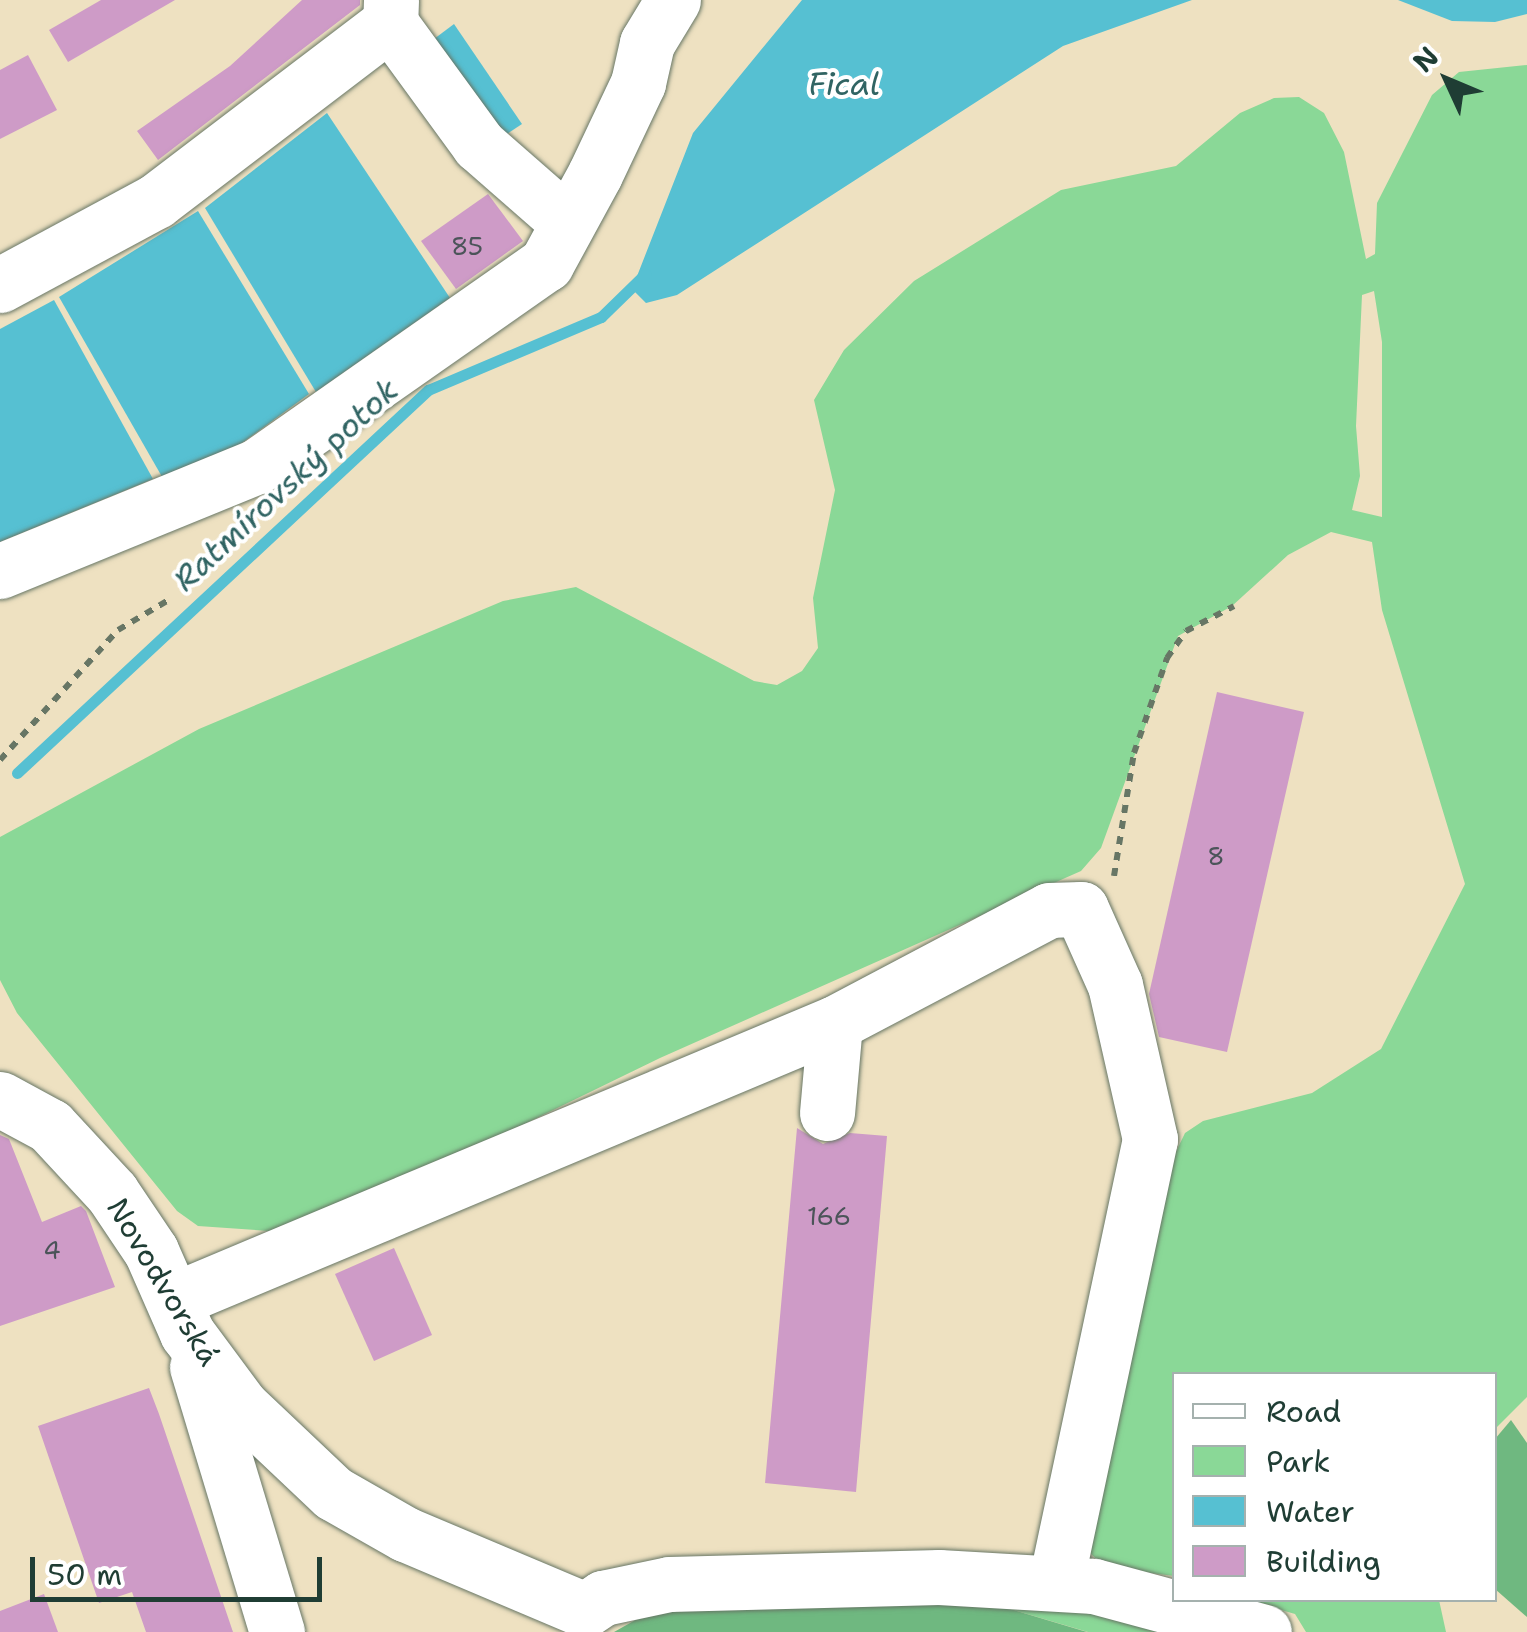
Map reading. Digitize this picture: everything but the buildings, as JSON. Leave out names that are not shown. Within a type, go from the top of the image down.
[{"type":"street","points":[[0,571],[257,466],[546,264],[673,0]]},
{"type":"street","points":[[0,285],[156,201],[390,12],[480,144],[567,222]]},
{"type":"street","points":[[277,1632],[182,1316],[835,1023],[1049,910],[1081,909],[1115,985],[1150,1139],[1056,1584],[1094,1586],[1264,1632]]},
{"type":"street","points":[[827,1113],[835,1023]]},
{"type":"street","name":"Novodvorská","points":[[0,1099],[50,1126],[112,1193],[182,1316],[241,1406],[332,1493],[405,1534],[585,1610],[603,1598],[669,1584],[939,1576],[1056,1584]]},
{"type":"path","points":[[0,760],[118,630],[172,598]]},
{"type":"path","points":[[1081,909],[1114,876],[1134,753],[1167,658],[1186,631],[1234,606]]},
{"type":"green space","points":[[1527,65],[1527,1397],[1497,1427],[1497,1372],[1172,1372],[1172,1576],[1105,1567],[1089,1552],[1174,1156],[1185,1133],[1203,1121],[1312,1093],[1381,1049],[1465,884],[1382,610],[1372,542],[1331,532],[1288,555],[1232,606],[1178,636],[1101,848],[1081,871],[660,1058],[344,1212],[284,1232],[198,1226],[177,1211],[17,1013],[0,980],[0,837],[199,729],[503,601],[576,587],[754,681],[777,685],[802,671],[818,648],[813,598],[835,490],[814,400],[844,350],[914,281],[1061,190],[1176,166],[1240,113],[1274,98],[1299,97],[1324,113],[1344,152],[1366,259],[1375,254],[1377,203],[1432,95],[1459,72]],"holes":[[[1374,291],[1382,342],[1382,517],[1352,510],[1360,476],[1356,426],[1362,295]]]},
{"type":"green space","points":[[1511,1420],[1527,1443],[1527,1617],[1497,1591],[1497,1437]]},
{"type":"green space","points":[[671,1600],[997,1605],[1087,1632],[614,1632]]},
{"type":"green space","points":[[1253,1602],[1439,1602],[1446,1632],[1306,1632],[1295,1614]]},
{"type":"green space","points":[[1033,1603],[1201,1632],[1088,1632],[997,1605]]},
{"type":"water","name":"Fical","points":[[802,0],[1192,0],[1063,46],[677,295],[646,303],[632,289],[693,133]]},
{"type":"water","points":[[1398,0],[1527,0],[1527,14],[1495,22],[1452,21]]},
{"type":"water","points":[[454,24],[522,124],[504,136],[434,39]]},
{"type":"water","points":[[327,113],[450,298],[316,392],[205,208]]},
{"type":"water","points":[[198,211],[309,394],[235,448],[165,482],[59,297]]},
{"type":"water","points":[[54,300],[153,479],[0,542],[0,329]]},
{"type":"waterway","name":"Ratmírovský potok","points":[[17,773],[428,390],[601,317],[645,274]]}]
